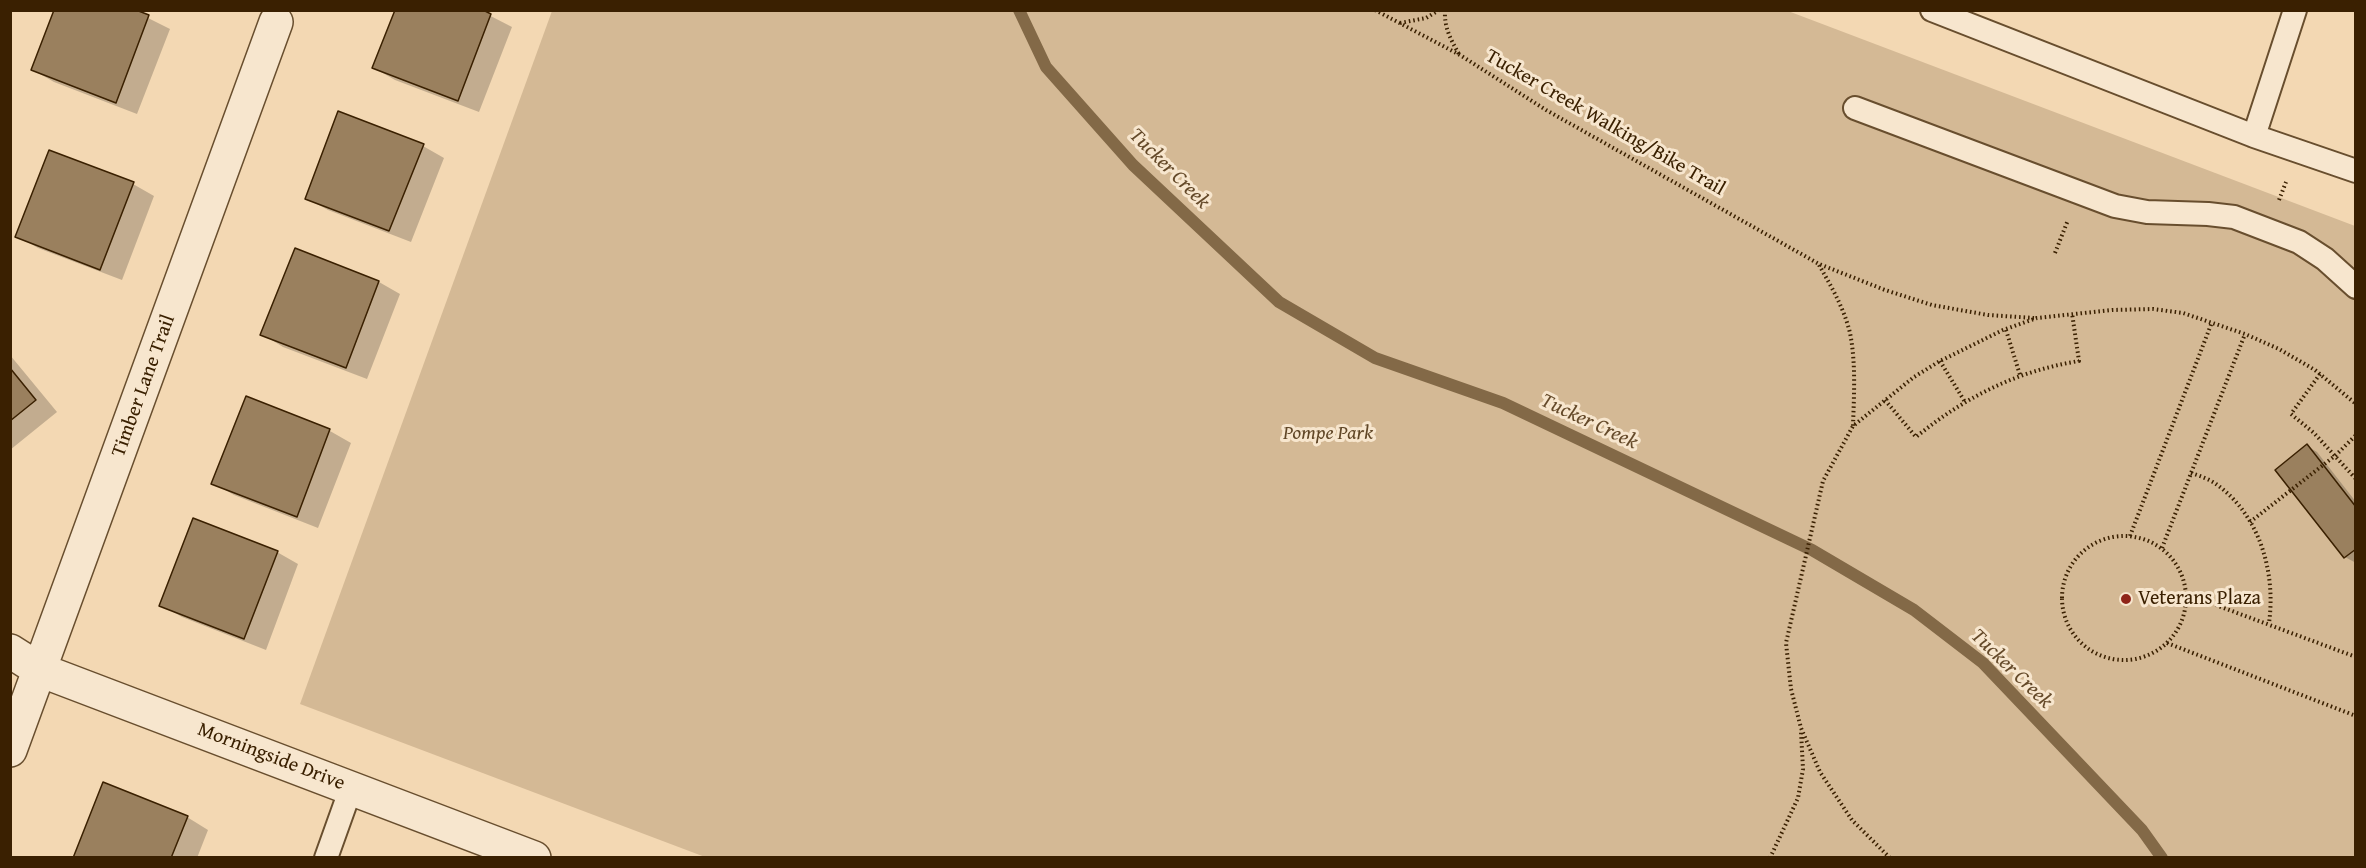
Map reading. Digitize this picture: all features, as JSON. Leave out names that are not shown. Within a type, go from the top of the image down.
[{"type":"street","name":"Timber Lane Trail","points":[[10,750],[276,22]]},
{"type":"street","name":"Morningside Drive","points":[[10,651],[40,670],[534,858]]},
{"type":"lane","points":[[1932,10],[2254,136],[2355,171]]},
{"type":"lane","points":[[2254,136],[2295,10]]},
{"type":"lane","points":[[1855,108],[2115,207],[2147,212],[2234,217],[2299,242],[2325,259],[2355,287]]},
{"type":"lane","points":[[326,858],[351,788]]},
{"type":"path","name":"Tucker Creek Walking/Bike Trail","points":[[1375,10],[1460,55],[1546,110],[1819,264],[1932,305],[1988,315],[2037,318],[2153,309],[2183,313],[2246,334],[2279,349],[2320,374],[2355,404]]},
{"type":"path","points":[[1400,23],[1426,18],[1439,10]]},
{"type":"path","points":[[1445,10],[1444,20],[1448,35],[1460,55]]},
{"type":"path","points":[[2277,207],[2286,182]]},
{"type":"path","name":"Tucker Creek Walking/Bike Trail","points":[[1819,264],[1838,300],[1850,332],[1853,367],[1853,426]]},
{"type":"path","points":[[1885,400],[1916,437],[1942,416],[1965,402],[2020,375],[2053,365],[2079,361],[2072,314]]},
{"type":"path","name":"Tucker Creek Walking/Bike Trail","points":[[1890,858],[1852,820],[1820,772],[1801,728],[1791,689],[1786,643],[1823,482],[1853,426],[1914,377],[1940,361],[2037,318]]},
{"type":"path","points":[[2130,536],[2212,322]]},
{"type":"path","points":[[2006,330],[2020,375]]},
{"type":"path","points":[[2162,548],[2246,334]]},
{"type":"path","points":[[1940,361],[1965,402]]},
{"type":"path","points":[[2320,374],[2292,414],[2336,455],[2355,479]]},
{"type":"path","points":[[2250,522],[2336,455],[2355,435]]},
{"type":"path","points":[[2191,473],[2214,482],[2234,498],[2261,543],[2269,571],[2272,600],[2269,624]]},
{"type":"path","points":[[2114,536],[2130,536],[2155,543],[2162,548],[2175,561],[2182,573],[2186,594],[2180,627],[2167,643],[2150,655],[2135,660],[2105,658],[2091,652],[2070,630],[2062,601],[2063,586],[2076,558],[2100,540],[2114,536]]},
{"type":"path","points":[[2186,594],[2355,657]]},
{"type":"path","points":[[2167,643],[2355,716]]},
{"type":"path","name":"Tucker Creek Walking/Bike Trail","points":[[1770,858],[1798,798],[1803,769],[1801,728]]},
{"type":"green space","name":"Pompe Park","points":[[552,11],[1788,11],[2355,226],[2355,857],[705,857],[300,704]]},
{"type":"building","points":[[54,10],[136,10],[149,15],[116,103],[31,70]]},
{"type":"building","points":[[395,10],[483,10],[491,14],[458,101],[372,68]]},
{"type":"building","points":[[338,111],[424,144],[389,231],[305,199]]},
{"type":"building","points":[[49,150],[134,182],[100,270],[15,237]]},
{"type":"building","points":[[295,248],[379,281],[346,368],[260,335]]},
{"type":"building","points":[[10,368],[36,400],[10,421]]},
{"type":"building","points":[[246,396],[330,429],[297,517],[211,484]]},
{"type":"building","points":[[2307,444],[2356,507],[2356,549],[2344,558],[2275,470]]},
{"type":"building","points":[[193,518],[278,551],[244,639],[159,606]]},
{"type":"building","points":[[103,782],[188,816],[171,858],[73,858]]},
{"type":"waterway","name":"Tucker Creek","points":[[1019,10],[1046,67],[1133,165],[1279,302],[1375,358],[1503,403],[1812,550],[1914,610],[1983,663],[2142,830],[2162,858]]},
{"type":"place","name":"Veterans Plaza","points":[[2126,599]]}]
